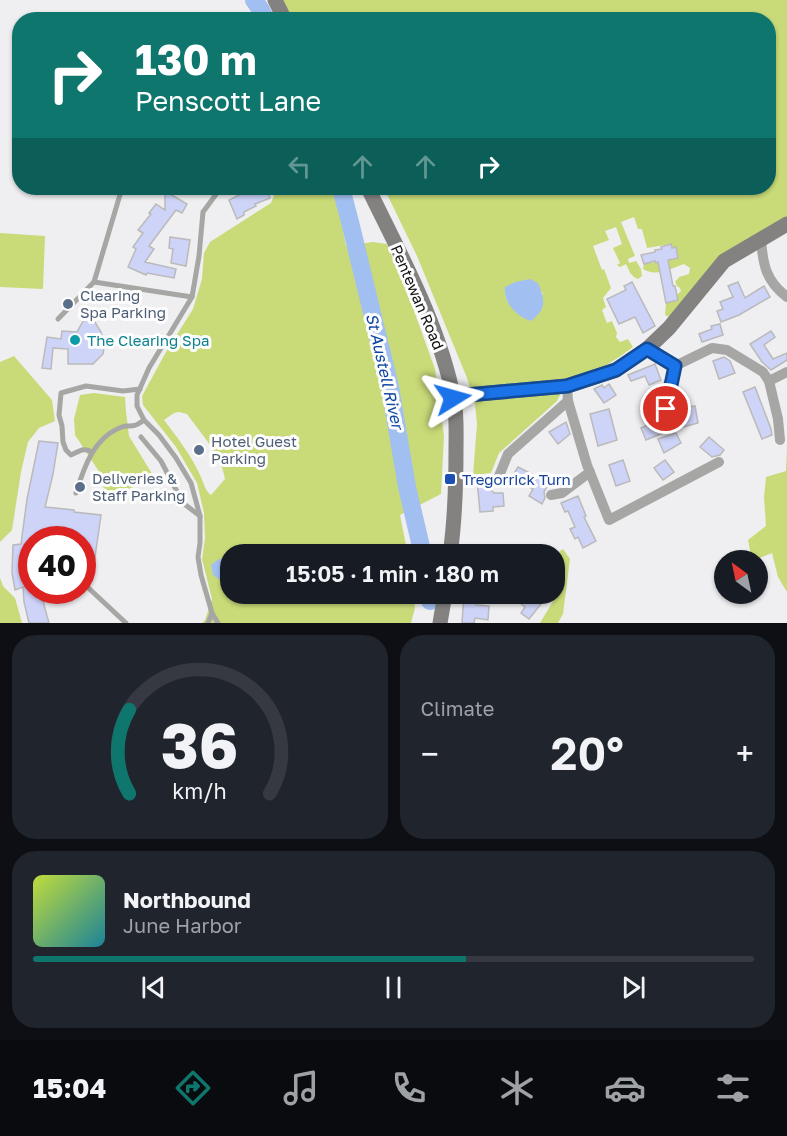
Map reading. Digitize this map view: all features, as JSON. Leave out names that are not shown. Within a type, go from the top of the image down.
[{"type":"main road","name":"Pentewan Road","points":[[371,195],[437,337],[453,398],[456,414],[456,477],[451,544]]},
{"type":"main road","points":[[453,398],[467,395],[568,393],[616,370],[647,349],[669,328],[724,261],[787,224]]},
{"type":"main road","points":[[440,623],[443,604]]},
{"type":"street","points":[[761,240],[768,278],[787,297]]},
{"type":"street","points":[[675,366],[712,348],[727,350],[763,372],[769,381],[778,419],[780,440]]},
{"type":"street","points":[[647,349],[675,366]]},
{"type":"street","points":[[659,415],[666,409],[675,366]]},
{"type":"street","points":[[769,381],[787,372]]},
{"type":"street","points":[[499,476],[508,454],[568,393],[590,472],[609,520],[719,462]]},
{"type":"street","points":[[551,495],[562,493],[590,472]]},
{"type":"lane","points":[[58,319],[94,282],[120,195]]},
{"type":"lane","points":[[217,195],[203,212],[192,297],[149,368],[137,395],[137,406],[144,420],[159,435],[191,483],[200,516],[198,557],[201,575],[212,614],[218,623]]},
{"type":"lane","points":[[94,282],[192,297]]},
{"type":"lane","points":[[92,452],[87,449],[72,455],[66,450],[59,415],[61,393],[86,386],[123,391],[140,388]]},
{"type":"lane","points":[[76,493],[82,472],[98,442],[123,426],[135,425],[144,420]]},
{"type":"lane","points":[[141,437],[161,461],[183,503],[200,516]]},
{"type":"lane","points":[[96,595],[126,623]]},
{"type":"lane","points":[[208,623],[212,614]]},
{"type":"green space","points":[[282,0],[787,0],[787,220],[725,255],[671,318],[665,315],[666,303],[678,300],[677,295],[681,291],[675,281],[689,274],[690,268],[684,264],[658,272],[643,269],[644,264],[678,258],[676,247],[672,248],[671,244],[647,248],[642,229],[638,229],[634,217],[621,222],[635,256],[628,259],[629,263],[636,261],[641,269],[642,276],[638,279],[631,275],[626,264],[620,267],[617,265],[620,263],[613,248],[622,244],[616,227],[605,231],[609,240],[593,246],[611,288],[603,298],[606,307],[602,310],[607,323],[612,321],[617,333],[616,337],[620,342],[628,339],[633,347],[601,368],[566,383],[557,401],[499,453],[491,473],[473,475],[477,424],[475,404],[467,378],[417,256],[387,195],[776,195],[776,12],[289,12]],"holes":[[[515,282],[543,293],[531,321],[506,299],[505,288]]]},
{"type":"green space","points":[[274,195],[336,195],[346,246],[373,242],[387,244],[435,369],[444,436],[441,494],[400,515],[406,544],[220,544],[220,604],[415,604],[411,623],[202,623],[212,599],[202,559],[205,538],[204,513],[197,483],[176,447],[143,405],[142,396],[193,309],[202,279],[204,253],[210,242],[271,203]],"holes":[[[174,413],[187,414],[219,461],[225,479],[211,495],[188,453],[164,420]]]},
{"type":"green space","points":[[0,233],[45,236],[43,289],[0,287]]},
{"type":"green space","points":[[14,356],[52,400],[55,421],[39,428],[28,442],[12,530],[0,542],[0,362]]},
{"type":"green space","points":[[94,393],[125,397],[129,436],[154,477],[110,498],[104,493],[98,470],[75,435],[74,419],[80,395]]},
{"type":"green space","points":[[787,446],[787,592],[778,577],[772,553],[768,555],[768,550],[750,550],[748,540],[766,526],[764,497],[766,477],[786,471]]},
{"type":"green space","points":[[565,552],[570,559],[565,598]]},
{"type":"green space","points":[[0,578],[3,586],[15,598],[22,623],[0,623]]},
{"type":"green space","points":[[551,604],[564,604],[563,614],[558,623],[540,623]]},
{"type":"water","points":[[530,279],[538,283],[543,299],[540,312],[531,321],[512,308],[505,293],[505,287]]},
{"type":"water","points":[[219,559],[220,580],[213,575],[211,565]]},
{"type":"building","points":[[165,195],[172,195],[187,204],[182,213],[176,210],[149,246],[154,249],[145,262],[176,269],[174,278],[147,273],[146,275],[128,267],[136,249],[133,247],[143,233],[138,230],[151,214],[149,213],[156,204],[165,210]]},
{"type":"building","points":[[239,195],[269,195],[270,198],[255,204],[256,206],[244,212],[244,215],[237,219],[229,200]]},
{"type":"building","points":[[170,237],[190,240],[186,266],[171,263],[173,249],[169,248]]},
{"type":"building","points":[[671,244],[672,248],[676,247],[678,258],[668,260],[678,300],[666,303],[658,262],[644,264],[641,255],[655,252]]},
{"type":"building","points":[[632,282],[655,326],[643,333],[635,317],[619,324],[607,299],[626,290],[624,286]]},
{"type":"building","points":[[738,282],[745,298],[764,286],[770,297],[739,315],[721,322],[717,311],[723,309],[720,302],[733,297],[728,286]]},
{"type":"building","name":"The Clearing Spa","points":[[90,314],[105,342],[103,354],[93,364],[68,364],[68,349],[53,348],[51,369],[42,368],[47,337],[61,339],[62,331],[77,332]]},
{"type":"building","points":[[720,324],[723,335],[702,342],[699,334],[712,329],[711,326]]},
{"type":"building","points":[[771,331],[775,337],[764,345],[773,359],[787,353],[787,360],[771,370],[762,362],[750,344]]},
{"type":"building","points":[[724,357],[730,361],[735,373],[719,379],[713,361]]},
{"type":"building","points":[[655,364],[661,380],[649,385],[645,376],[631,381],[628,375]]},
{"type":"building","points":[[609,384],[616,395],[604,403],[594,389],[602,385],[604,388]]},
{"type":"building","points":[[755,387],[772,435],[762,439],[743,392]]},
{"type":"building","points":[[695,406],[698,423],[683,427],[680,409]]},
{"type":"building","points":[[609,409],[617,440],[598,446],[590,414]]},
{"type":"building","points":[[566,422],[570,434],[558,444],[549,432]]},
{"type":"building","points":[[653,423],[654,426],[659,424],[663,433],[646,440],[641,428]]},
{"type":"building","points":[[676,433],[681,443],[664,453],[658,439]]},
{"type":"building","points":[[709,437],[724,450],[720,455],[712,457],[700,447]]},
{"type":"building","points":[[39,441],[58,443],[45,507],[101,515],[96,550],[96,526],[23,526]]},
{"type":"building","points":[[623,460],[630,481],[616,486],[609,465]]},
{"type":"building","points":[[665,460],[674,472],[663,480],[654,468]]},
{"type":"building","points":[[518,467],[549,483],[544,492],[545,498],[542,504],[529,496],[533,489],[512,477]]},
{"type":"building","points":[[489,479],[490,489],[494,493],[503,493],[504,506],[493,507],[493,511],[480,512],[477,480]]},
{"type":"building","points":[[578,496],[586,516],[584,517],[596,541],[583,548],[578,537],[575,539],[570,529],[575,527],[568,511],[565,512],[561,503]]},
{"type":"building","points":[[18,544],[18,589],[15,590],[12,573],[13,545]]},
{"type":"building","points":[[24,604],[44,604],[49,623],[29,623]]},
{"type":"building","points":[[463,604],[489,606],[488,620],[475,618],[474,623],[462,623]]},
{"type":"building","points":[[521,604],[541,604],[529,619],[521,613],[525,607]]},
{"type":"waterway","name":"St Austell River","points":[[254,0],[262,12]]},
{"type":"waterway","name":"St Austell River","points":[[343,195],[390,387],[407,487],[420,544]]},
{"type":"place","name":"Clearing Spa Parking","points":[[68,304]]},
{"type":"place","name":"The Clearing Spa","points":[[75,340]]},
{"type":"place","name":"Hotel Guest Parking","points":[[199,450]]},
{"type":"place","name":"Tregorrick Turn","points":[[450,479]]},
{"type":"place","name":"Deliveries & Staff Parking","points":[[80,487]]},
{"type":"route","points":[[453,398],[567,386],[616,370],[647,349],[675,366],[666,409]]}]
